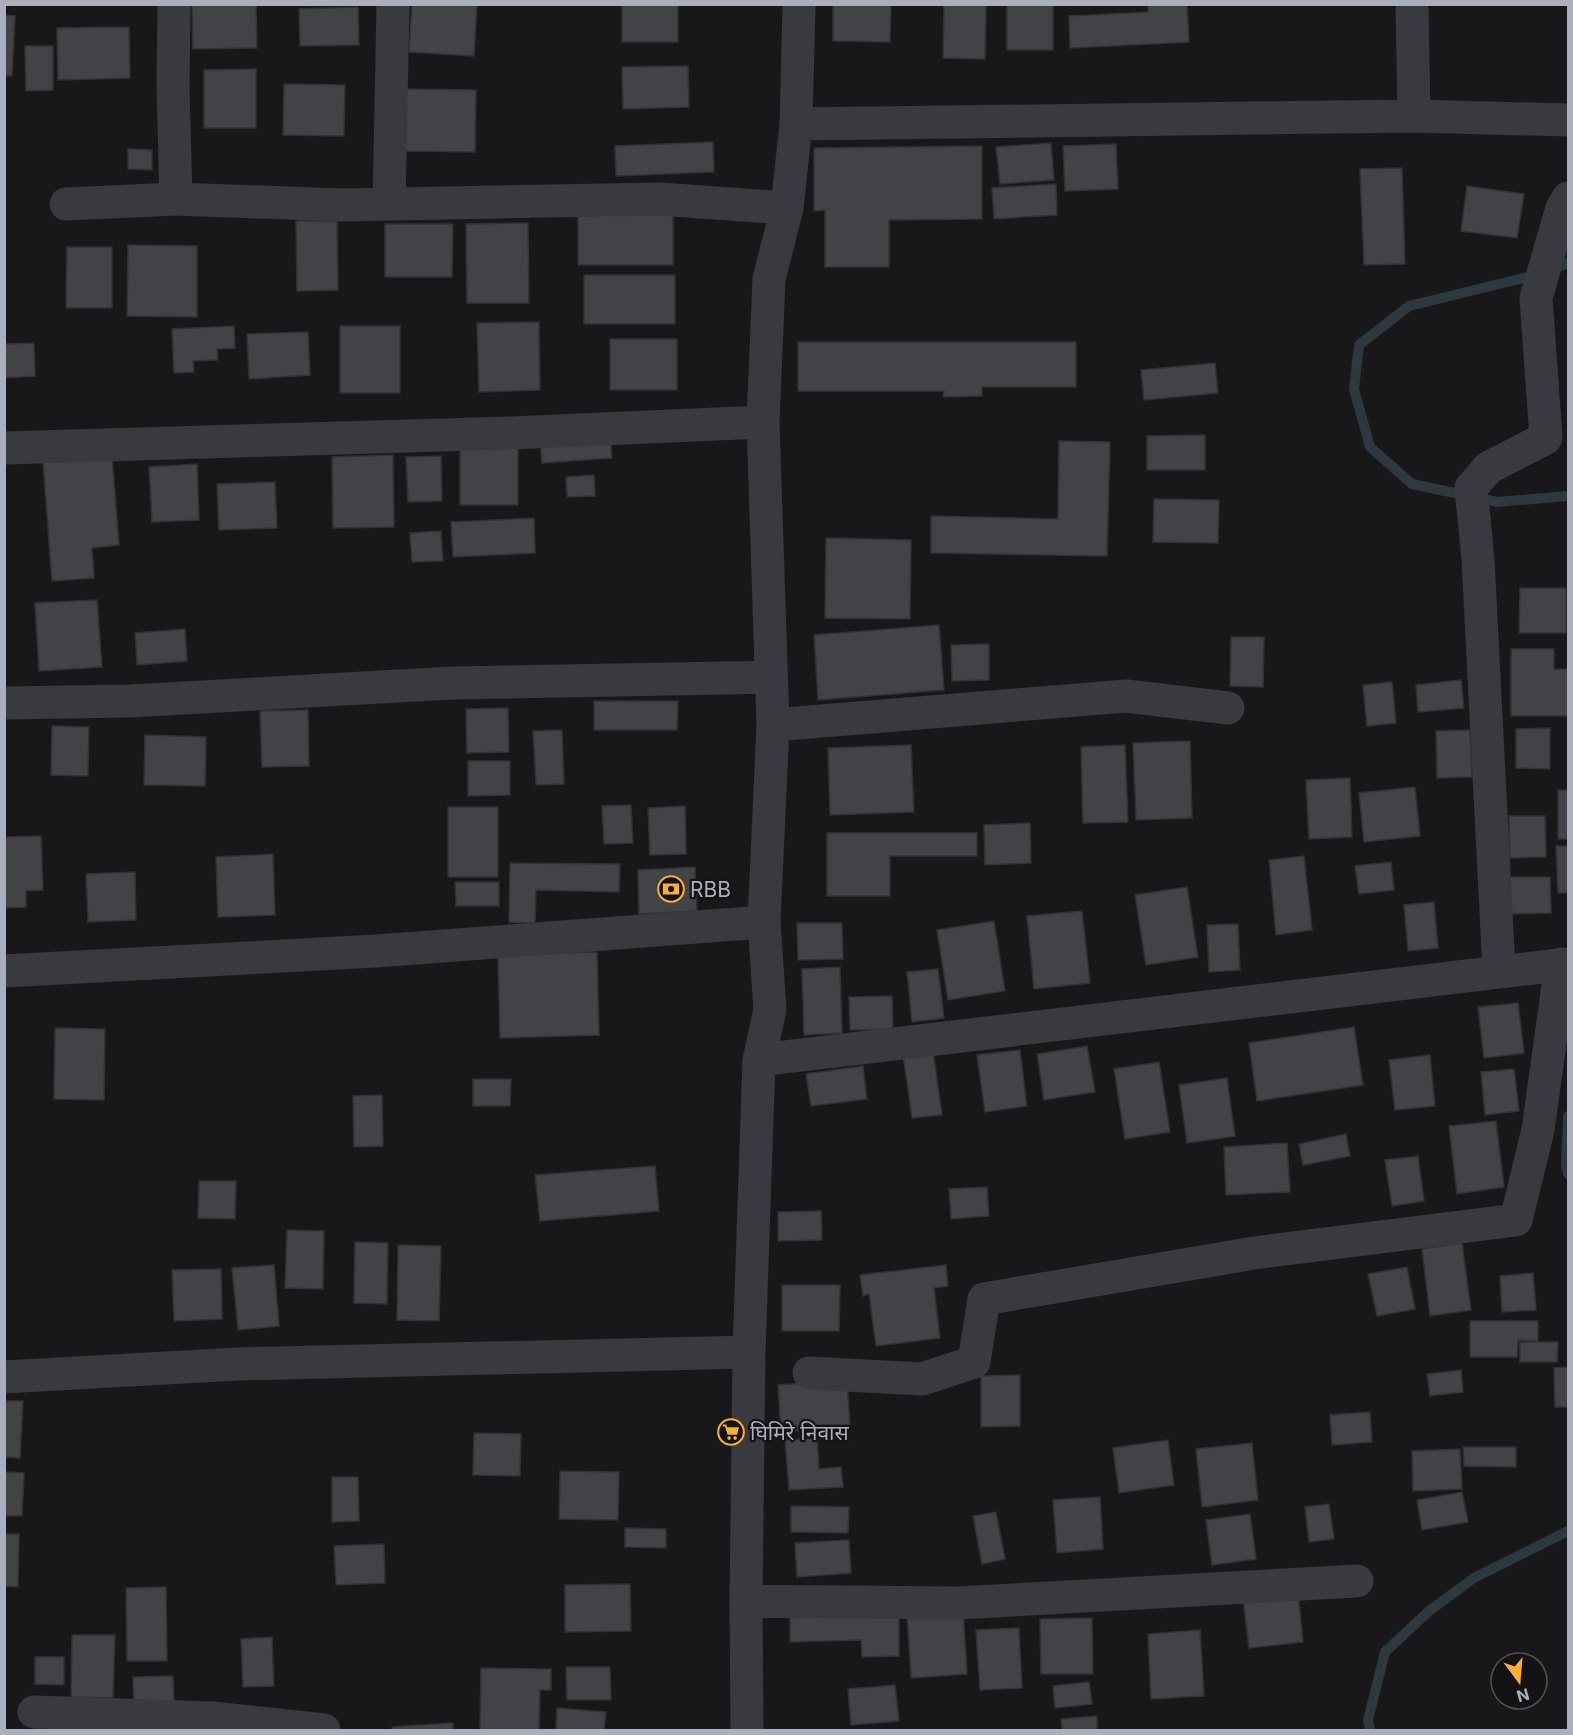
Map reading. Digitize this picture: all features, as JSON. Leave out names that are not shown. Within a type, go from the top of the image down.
[{"type":"street","points":[[174,4],[173,88],[176,199]]},
{"type":"street","points":[[389,204],[393,4]]},
{"type":"street","points":[[747,1731],[749,1352],[759,1060],[770,1010],[764,922],[773,725],[763,422],[769,279],[788,208],[795,124],[800,4]]},
{"type":"street","points":[[1412,4],[1414,116]]},
{"type":"street","points":[[795,124],[1414,116],[1569,120]]},
{"type":"street","points":[[66,204],[176,199],[342,206],[659,199],[788,208]]},
{"type":"street","points":[[1499,971],[1478,559],[1471,488],[1488,468],[1546,438],[1536,298],[1565,203]]},
{"type":"street","points":[[4,448],[511,433],[763,422]]},
{"type":"street","points":[[4,703],[130,701],[452,683],[771,677]]},
{"type":"street","points":[[773,725],[1126,696],[1228,708]]},
{"type":"street","points":[[4,971],[376,951],[764,922]]},
{"type":"street","points":[[759,1060],[1564,964],[1538,1130],[1516,1220],[1254,1254],[984,1299],[974,1362],[922,1379],[809,1373]]},
{"type":"street","points":[[4,1377],[238,1364],[749,1352]]},
{"type":"street","points":[[746,1601],[959,1603],[1358,1581]]},
{"type":"street","points":[[34,1712],[213,1718],[324,1731]]},
{"type":"building","points":[[192,4],[256,4],[257,48],[193,49]]},
{"type":"building","points":[[412,4],[477,5],[474,56],[409,52]]},
{"type":"building","points":[[622,4],[678,4],[678,42],[622,42]]},
{"type":"building","points":[[833,4],[891,4],[890,42],[833,41]]},
{"type":"building","points":[[944,4],[986,4],[985,59],[943,58]]},
{"type":"building","points":[[1007,4],[1053,4],[1053,50],[1007,50]]},
{"type":"building","points":[[1148,4],[1187,4],[1189,42],[1070,48],[1069,16],[1148,12]]},
{"type":"building","points":[[358,7],[359,45],[300,46],[299,9]]},
{"type":"building","points":[[4,15],[15,16],[12,76],[4,76]]},
{"type":"building","points":[[129,27],[130,78],[58,80],[57,28]]},
{"type":"building","points":[[25,46],[53,46],[53,90],[26,91]]},
{"type":"building","points":[[688,66],[689,107],[623,109],[622,67]]},
{"type":"building","points":[[256,69],[256,128],[204,128],[204,70]]},
{"type":"building","points":[[284,84],[345,85],[344,136],[283,135]]},
{"type":"building","points":[[405,89],[476,90],[475,152],[404,151]]},
{"type":"building","points":[[713,142],[714,172],[616,176],[615,146]]},
{"type":"building","points":[[1051,143],[1054,180],[1000,184],[996,147]]},
{"type":"building","points":[[1116,144],[1118,189],[1065,191],[1063,146]]},
{"type":"building","points":[[982,146],[982,219],[889,220],[889,267],[825,267],[825,210],[814,211],[814,148]]},
{"type":"building","points":[[128,149],[152,150],[152,170],[128,169]]},
{"type":"building","points":[[1402,168],[1405,264],[1364,265],[1360,169]]},
{"type":"building","points":[[1056,184],[1057,215],[994,219],[992,188]]},
{"type":"building","points":[[1467,186],[1524,194],[1517,238],[1461,231]]},
{"type":"building","points":[[578,210],[673,211],[673,265],[578,265]]},
{"type":"building","points":[[296,221],[337,221],[338,290],[297,291]]},
{"type":"building","points":[[528,223],[529,303],[467,303],[466,224]]},
{"type":"building","points":[[385,224],[453,224],[452,277],[385,277]]},
{"type":"building","points":[[128,245],[197,246],[197,317],[127,316]]},
{"type":"building","points":[[67,247],[112,247],[112,308],[66,308]]},
{"type":"building","points":[[584,275],[675,275],[675,324],[584,324]]},
{"type":"building","points":[[539,322],[540,390],[479,392],[477,323]]},
{"type":"building","points":[[234,326],[235,348],[217,349],[218,360],[193,361],[194,372],[174,373],[172,329]]},
{"type":"building","points":[[340,326],[400,326],[400,393],[340,393]]},
{"type":"building","points":[[308,332],[310,375],[249,379],[247,334]]},
{"type":"building","points":[[610,339],[677,339],[677,390],[610,390]]},
{"type":"building","points":[[798,342],[1076,342],[1076,387],[982,387],[982,396],[943,397],[944,391],[798,391]]},
{"type":"building","points":[[34,343],[35,376],[4,378],[4,344]]},
{"type":"building","points":[[1215,363],[1218,393],[1144,400],[1141,370]]},
{"type":"building","points":[[610,435],[612,458],[542,463],[540,440]]},
{"type":"building","points":[[1205,435],[1205,470],[1147,470],[1147,436]]},
{"type":"building","points":[[1059,441],[1110,442],[1107,556],[931,553],[931,516],[1058,519]]},
{"type":"building","points":[[460,448],[518,448],[518,505],[460,505]]},
{"type":"building","points":[[393,455],[394,527],[333,528],[332,457]]},
{"type":"building","points":[[112,456],[119,545],[92,548],[94,578],[52,581],[43,462]]},
{"type":"building","points":[[441,456],[442,501],[408,502],[406,457]]},
{"type":"building","points":[[197,464],[199,520],[152,522],[149,467]]},
{"type":"building","points":[[594,475],[595,496],[567,497],[566,477]]},
{"type":"building","points":[[275,482],[277,528],[219,530],[217,484]]},
{"type":"building","points":[[1154,499],[1219,500],[1218,543],[1153,542]]},
{"type":"building","points":[[534,518],[535,553],[453,557],[451,522]]},
{"type":"building","points":[[441,531],[443,561],[412,562],[410,533]]},
{"type":"building","points":[[826,538],[911,540],[910,619],[825,618]]},
{"type":"building","points":[[1520,588],[1566,588],[1566,633],[1519,633]]},
{"type":"building","points":[[97,600],[102,667],[39,671],[35,603]]},
{"type":"building","points":[[939,625],[944,690],[818,700],[814,635]]},
{"type":"building","points":[[185,629],[187,661],[137,665],[135,633]]},
{"type":"building","points":[[1231,637],[1264,637],[1263,687],[1230,686]]},
{"type":"building","points":[[989,644],[989,680],[952,681],[951,645]]},
{"type":"building","points":[[1511,649],[1554,649],[1554,669],[1568,669],[1568,716],[1511,716]]},
{"type":"building","points":[[1461,680],[1464,708],[1418,712],[1416,685]]},
{"type":"building","points":[[1392,682],[1396,723],[1367,726],[1363,685]]},
{"type":"building","points":[[594,701],[678,701],[677,730],[594,730]]},
{"type":"building","points":[[508,708],[509,752],[467,753],[466,709]]},
{"type":"building","points":[[308,710],[309,766],[262,767],[260,711]]},
{"type":"building","points":[[52,726],[89,727],[88,776],[51,775]]},
{"type":"building","points":[[1550,728],[1550,769],[1516,768],[1516,729]]},
{"type":"building","points":[[562,730],[564,784],[536,785],[533,731]]},
{"type":"building","points":[[1470,730],[1472,777],[1437,778],[1436,731]]},
{"type":"building","points":[[145,735],[206,737],[205,786],[144,785]]},
{"type":"building","points":[[1190,741],[1192,818],[1136,820],[1133,743]]},
{"type":"building","points":[[911,745],[914,812],[830,815],[828,748]]},
{"type":"building","points":[[1125,745],[1128,822],[1083,823],[1081,747]]},
{"type":"building","points":[[468,761],[510,761],[510,795],[468,796]]},
{"type":"building","points":[[1350,778],[1352,837],[1309,839],[1306,780]]},
{"type":"building","points":[[1415,787],[1420,836],[1364,842],[1359,793]]},
{"type":"building","points":[[1558,790],[1568,790],[1568,839],[1558,839]]},
{"type":"building","points":[[631,805],[633,843],[604,844],[602,806]]},
{"type":"building","points":[[685,806],[686,854],[650,855],[648,808]]},
{"type":"building","points":[[448,807],[498,807],[498,877],[448,877]]},
{"type":"building","points":[[1509,816],[1545,816],[1546,857],[1510,858]]},
{"type":"building","points":[[1030,823],[1031,863],[985,865],[984,825]]},
{"type":"building","points":[[827,833],[977,833],[977,856],[890,856],[890,896],[827,896]]},
{"type":"building","points":[[41,836],[43,890],[26,891],[26,907],[4,908],[4,837]]},
{"type":"building","points":[[1556,846],[1568,846],[1568,893],[1558,893]]},
{"type":"building","points":[[273,854],[275,915],[218,917],[216,857]]},
{"type":"building","points":[[1304,856],[1312,930],[1276,935],[1269,860]]},
{"type":"building","points":[[1391,862],[1394,890],[1359,894],[1355,866]]},
{"type":"building","points":[[510,863],[620,864],[619,892],[536,890],[535,923],[509,922]]},
{"type":"building","points":[[695,867],[697,911],[639,914],[638,870]]},
{"type":"building","points":[[135,872],[136,920],[88,922],[86,874]]},
{"type":"building","points":[[1510,877],[1550,877],[1551,913],[1510,914]]},
{"type":"building","points":[[455,882],[499,882],[499,906],[456,906]]},
{"type":"building","points":[[1187,887],[1198,957],[1146,965],[1135,895]]},
{"type":"building","points":[[1434,902],[1438,948],[1408,951],[1404,905]]},
{"type":"building","points":[[1082,911],[1090,983],[1034,989],[1027,916]]},
{"type":"building","points":[[994,921],[1005,991],[948,1000],[937,930]]},
{"type":"building","points":[[797,923],[842,923],[843,959],[798,960]]},
{"type":"building","points":[[1238,924],[1240,970],[1209,972],[1207,925]]},
{"type":"building","points":[[597,952],[599,1035],[500,1038],[498,955]]},
{"type":"building","points":[[840,967],[842,1033],[804,1035],[802,969]]},
{"type":"building","points":[[938,969],[944,1018],[912,1022],[907,972]]},
{"type":"building","points":[[892,996],[893,1029],[850,1030],[849,997]]},
{"type":"building","points":[[1518,1003],[1524,1053],[1484,1058],[1478,1007]]},
{"type":"building","points":[[1354,1027],[1363,1085],[1257,1101],[1249,1043]]},
{"type":"building","points":[[55,1028],[105,1029],[104,1100],[54,1099]]},
{"type":"building","points":[[1087,1046],[1095,1092],[1044,1100],[1037,1054]]},
{"type":"building","points":[[1020,1050],[1027,1106],[985,1112],[977,1055]]},
{"type":"building","points":[[933,1051],[942,1115],[912,1118],[903,1055]]},
{"type":"building","points":[[1430,1055],[1435,1106],[1395,1110],[1389,1060]]},
{"type":"building","points":[[1159,1062],[1170,1132],[1125,1139],[1114,1069]]},
{"type":"building","points":[[863,1066],[867,1099],[811,1106],[806,1074]]},
{"type":"building","points":[[1514,1069],[1519,1111],[1485,1115],[1481,1072]]},
{"type":"building","points":[[1227,1078],[1235,1136],[1187,1143],[1179,1085]]},
{"type":"building","points":[[473,1079],[511,1079],[510,1106],[473,1106]]},
{"type":"building","points":[[382,1095],[383,1146],[354,1147],[353,1096]]},
{"type":"building","points":[[1496,1121],[1504,1187],[1457,1194],[1449,1126]]},
{"type":"building","points":[[1346,1134],[1350,1156],[1303,1165],[1299,1144]]},
{"type":"building","points":[[1287,1143],[1290,1192],[1226,1195],[1224,1147]]},
{"type":"building","points":[[1418,1156],[1424,1201],[1392,1206],[1385,1160]]},
{"type":"building","points":[[655,1166],[659,1211],[540,1221],[535,1175]]},
{"type":"building","points":[[199,1181],[236,1181],[235,1219],[198,1218]]},
{"type":"building","points":[[987,1187],[989,1216],[951,1219],[949,1189]]},
{"type":"building","points":[[821,1211],[822,1240],[778,1241],[778,1212]]},
{"type":"building","points":[[287,1230],[324,1231],[323,1289],[285,1288]]},
{"type":"building","points":[[355,1242],[388,1243],[387,1304],[354,1303]]},
{"type":"building","points":[[1462,1243],[1471,1310],[1430,1316],[1422,1249]]},
{"type":"building","points":[[398,1245],[441,1246],[439,1321],[397,1320]]},
{"type":"building","points":[[274,1265],[279,1326],[238,1330],[232,1268]]},
{"type":"building","points":[[946,1265],[948,1286],[934,1288],[940,1338],[876,1346],[869,1294],[863,1296],[860,1275]]},
{"type":"building","points":[[1407,1267],[1415,1309],[1377,1316],[1368,1274]]},
{"type":"building","points":[[221,1269],[222,1319],[174,1321],[172,1270]]},
{"type":"building","points":[[1533,1273],[1536,1310],[1502,1312],[1500,1276]]},
{"type":"building","points":[[782,1285],[840,1285],[839,1331],[782,1331]]},
{"type":"building","points":[[1470,1321],[1538,1321],[1538,1341],[1518,1340],[1517,1357],[1470,1357]]},
{"type":"building","points":[[1520,1342],[1558,1342],[1557,1362],[1520,1362]]},
{"type":"building","points":[[1568,1367],[1568,1407],[1555,1407],[1554,1368]]},
{"type":"building","points":[[1461,1370],[1463,1392],[1430,1396],[1427,1374]]},
{"type":"building","points":[[1020,1375],[1020,1426],[981,1427],[981,1376]]},
{"type":"building","points":[[847,1380],[850,1427],[781,1432],[778,1385]]},
{"type":"building","points":[[4,1401],[23,1401],[20,1458],[4,1457]]},
{"type":"building","points":[[1370,1412],[1372,1442],[1332,1445],[1330,1415]]},
{"type":"building","points":[[474,1433],[521,1434],[520,1476],[473,1475]]},
{"type":"building","points":[[817,1438],[819,1469],[841,1467],[843,1487],[789,1490],[785,1440]]},
{"type":"building","points":[[1168,1440],[1174,1485],[1119,1493],[1113,1448]]},
{"type":"building","points":[[1252,1443],[1258,1500],[1202,1507],[1196,1449]]},
{"type":"building","points":[[1463,1447],[1516,1447],[1516,1467],[1464,1466]]},
{"type":"building","points":[[1460,1449],[1462,1489],[1413,1491],[1412,1451]]},
{"type":"building","points":[[560,1471],[619,1472],[618,1520],[559,1519]]},
{"type":"building","points":[[4,1472],[24,1473],[22,1516],[4,1516]]},
{"type":"building","points":[[332,1477],[358,1477],[359,1521],[332,1522]]},
{"type":"building","points":[[1462,1492],[1468,1522],[1422,1530],[1417,1500]]},
{"type":"building","points":[[1100,1497],[1103,1549],[1057,1553],[1053,1500]]},
{"type":"building","points":[[1329,1504],[1334,1539],[1309,1542],[1305,1507]]},
{"type":"building","points":[[791,1506],[849,1507],[848,1533],[791,1532]]},
{"type":"building","points":[[996,1512],[1005,1559],[982,1564],[973,1516]]},
{"type":"building","points":[[1250,1514],[1256,1559],[1212,1565],[1206,1520]]},
{"type":"building","points":[[625,1528],[666,1529],[666,1548],[625,1547]]},
{"type":"building","points":[[4,1534],[19,1534],[18,1587],[4,1586]]},
{"type":"building","points":[[849,1540],[851,1573],[797,1577],[795,1543]]},
{"type":"building","points":[[384,1544],[385,1583],[336,1585],[334,1546]]},
{"type":"building","points":[[630,1584],[631,1631],[565,1632],[565,1585]]},
{"type":"building","points":[[166,1587],[167,1661],[127,1661],[126,1588]]},
{"type":"building","points":[[1298,1592],[1303,1642],[1249,1648],[1243,1598]]},
{"type":"building","points":[[963,1609],[967,1674],[911,1678],[907,1613]]},
{"type":"building","points":[[899,1613],[899,1656],[862,1657],[861,1640],[790,1642],[790,1615]]},
{"type":"building","points":[[1092,1618],[1093,1674],[1041,1674],[1040,1619]]},
{"type":"building","points":[[1019,1628],[1022,1688],[980,1690],[976,1630]]},
{"type":"building","points":[[1200,1630],[1204,1696],[1151,1699],[1148,1634]]},
{"type":"building","points":[[72,1635],[115,1635],[113,1698],[71,1697]]},
{"type":"building","points":[[272,1637],[274,1686],[243,1687],[241,1639]]},
{"type":"building","points":[[35,1657],[64,1657],[64,1685],[35,1684]]},
{"type":"building","points":[[566,1667],[610,1667],[611,1700],[567,1700]]},
{"type":"building","points":[[481,1668],[551,1669],[551,1690],[540,1690],[539,1730],[480,1730]]},
{"type":"building","points":[[173,1676],[174,1708],[134,1710],[133,1677]]},
{"type":"building","points":[[1089,1682],[1092,1704],[1055,1708],[1053,1686]]},
{"type":"building","points":[[895,1685],[899,1721],[851,1725],[848,1689]]},
{"type":"building","points":[[557,1708],[606,1712],[604,1730],[556,1730]]},
{"type":"building","points":[[1097,1716],[1097,1730],[1062,1730],[1061,1719]]},
{"type":"building","points":[[453,1723],[453,1730],[392,1730],[392,1727]]},
{"type":"waterway","points":[[1550,270],[1568,263]]},
{"type":"waterway","points":[[1536,275],[1409,306],[1359,345],[1354,389],[1370,447],[1412,484],[1497,502],[1568,496]]},
{"type":"waterway","points":[[1568,1116],[1566,1165],[1568,1174]]},
{"type":"waterway","points":[[1370,1730],[1368,1720],[1385,1652],[1429,1611],[1474,1578],[1568,1531]]},
{"type":"place","name":"RBB","points":[[671,889]]},
{"type":"place","name":"घिमिरे निवास","points":[[731,1432]]}]
